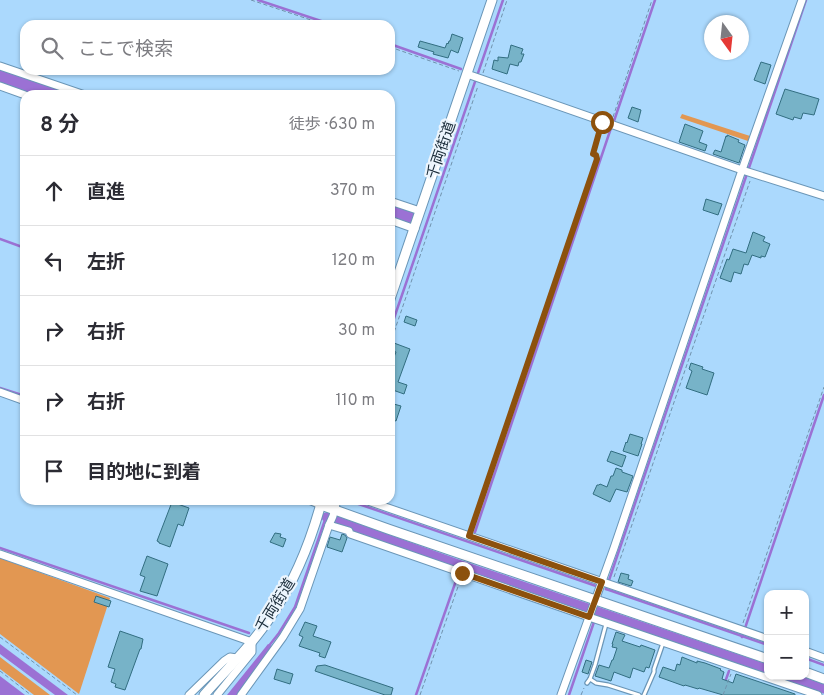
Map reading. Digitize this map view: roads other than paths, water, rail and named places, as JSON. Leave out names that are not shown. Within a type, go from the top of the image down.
[{"type":"street","name":"千両街道","points":[[395,285],[420,211],[475,77],[492,0]]},
{"type":"street","points":[[561,695],[592,609],[605,585],[748,172],[802,0]]},
{"type":"street","points":[[0,66],[20,73]]},
{"type":"street","points":[[26,75],[70,90]]},
{"type":"street","points":[[475,77],[748,172],[824,196]]},
{"type":"street","points":[[0,86],[20,93]]},
{"type":"street","points":[[395,203],[420,211]]},
{"type":"street","points":[[395,222],[415,229]]},
{"type":"street","points":[[0,392],[20,399]]},
{"type":"street","name":"千両街道","points":[[204,695],[252,642],[270,618],[302,559],[321,505]]},
{"type":"street","points":[[324,505],[331,518],[349,531],[350,534],[462,573],[764,659]]},
{"type":"street","points":[[241,695],[283,637],[300,609],[335,505]]},
{"type":"street","points":[[379,505],[605,585],[764,638]]},
{"type":"street","points":[[331,518],[592,609],[606,623],[818,695]]},
{"type":"street","points":[[0,554],[252,642],[252,652],[217,695]]},
{"type":"street","points":[[809,652],[824,658]]},
{"type":"street","points":[[189,695],[224,661],[230,657],[237,658]]},
{"type":"street","points":[[809,673],[824,679]]},
{"type":"lane","points":[[587,683],[595,664],[606,623]]},
{"type":"lane","points":[[644,695],[654,672],[663,642]]},
{"type":"lane","points":[[590,679],[596,683],[639,695]]},
{"type":"waterway","points":[[258,0],[318,20]]},
{"type":"waterway","points":[[395,315],[503,0]]},
{"type":"waterway","points":[[614,121],[655,0]]},
{"type":"waterway","points":[[606,589],[806,0]]},
{"type":"waterway","points":[[395,46],[461,69]]},
{"type":"waterway","points":[[0,76],[41,90]]},
{"type":"waterway","points":[[475,532],[611,128]]},
{"type":"waterway","points":[[395,212],[411,217]]},
{"type":"waterway","points":[[0,239],[20,246]]},
{"type":"waterway","points":[[0,388],[20,394]]},
{"type":"waterway","points":[[742,637],[824,395]]},
{"type":"waterway","points":[[361,505],[599,587]]},
{"type":"waterway","points":[[268,647],[295,607],[326,517]]},
{"type":"waterway","points":[[326,517],[764,668]]},
{"type":"waterway","points":[[0,548],[249,633]]},
{"type":"waterway","points":[[416,695],[458,575]]},
{"type":"waterway","points":[[606,589],[764,644]]},
{"type":"waterway","points":[[596,615],[598,611]]},
{"type":"waterway","points":[[569,695],[594,622]]},
{"type":"waterway","points":[[732,661],[734,657]]},
{"type":"waterway","points":[[809,659],[824,665]]},
{"type":"waterway","points":[[725,682],[729,671]]},
{"type":"waterway","points":[[799,680],[824,689]]}]
